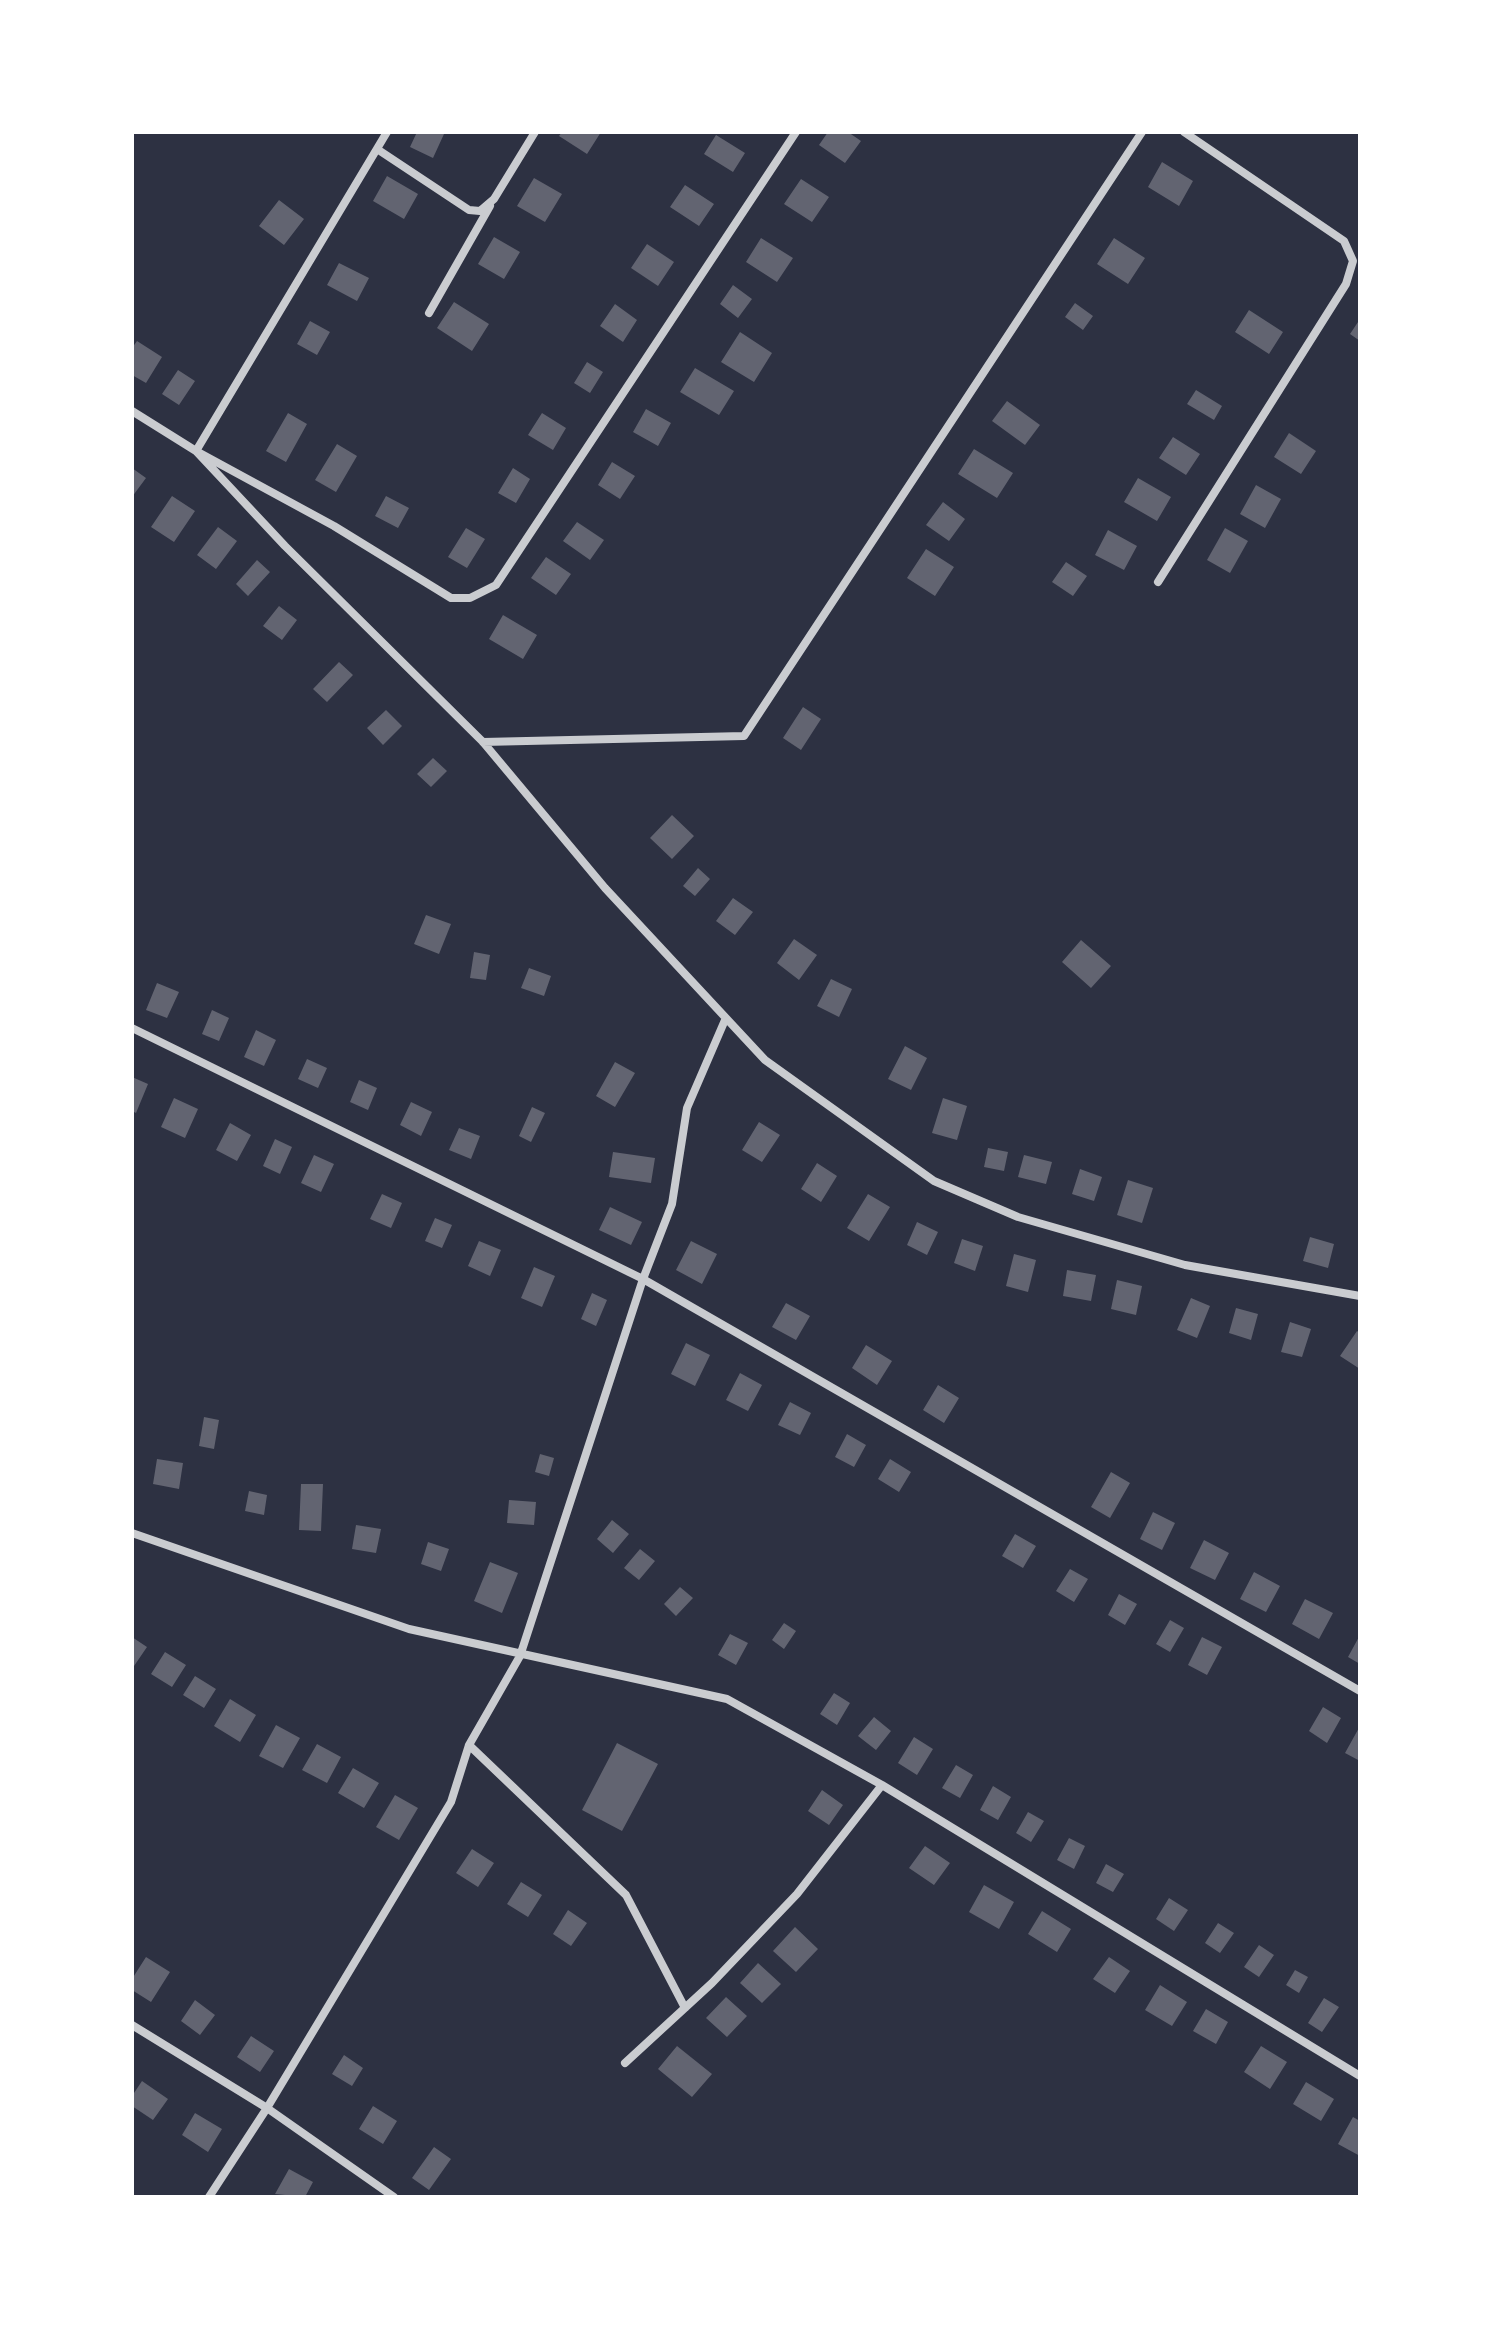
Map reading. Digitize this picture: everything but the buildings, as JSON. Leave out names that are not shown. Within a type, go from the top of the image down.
[{"type":"street","points":[[196,451],[387,132]]},
{"type":"street","points":[[429,313],[535,132]]},
{"type":"street","points":[[132,411],[196,451],[334,526],[451,598],[470,598],[485,592],[496,585],[796,132]]},
{"type":"street","points":[[483,742],[744,736],[1142,132]]},
{"type":"street","points":[[1158,582],[1346,284],[1353,261],[1344,241],[1184,132]]},
{"type":"street","points":[[377,149],[469,210],[480,211],[494,199]]},
{"type":"street","points":[[196,451],[317,579],[483,742],[605,888],[765,1060],[934,1181],[1018,1217],[1185,1265],[1360,1296]]},
{"type":"street","points":[[209,2197],[267,2108],[451,1802],[469,1745],[520,1656],[643,1279],[672,1204],[687,1108],[725,1020]]},
{"type":"street","points":[[132,1028],[643,1279],[1360,1691]]},
{"type":"street","points":[[132,1533],[409,1629],[520,1656],[727,1699],[882,1785],[1360,2076]]},
{"type":"street","points":[[469,1745],[626,1895],[685,2008]]},
{"type":"street","points":[[625,2063],[685,2008],[797,1894],[882,1785]]},
{"type":"street","points":[[132,2025],[267,2108],[394,2197]]}]
